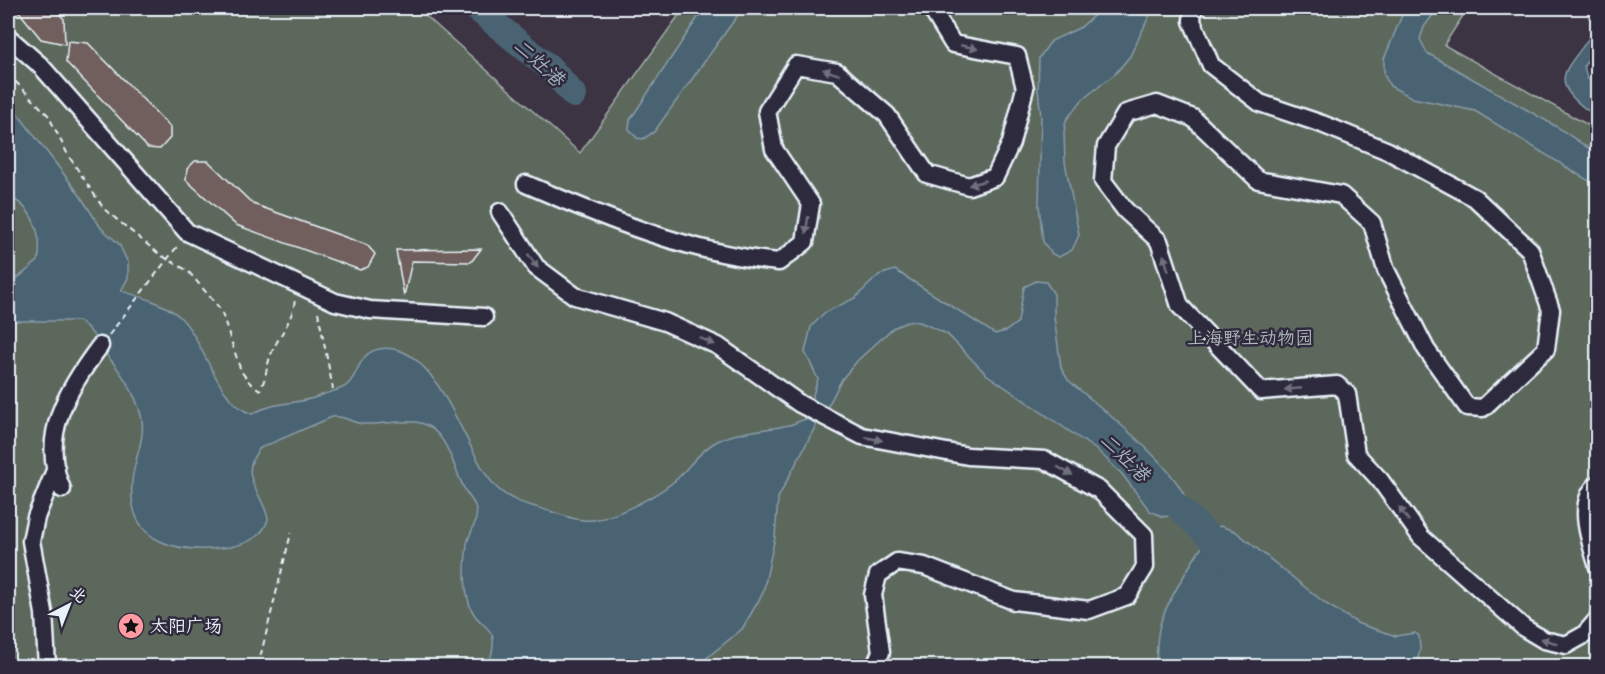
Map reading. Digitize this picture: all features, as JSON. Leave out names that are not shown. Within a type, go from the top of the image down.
[{"type":"lane","points":[[526,183],[593,213],[735,258],[778,262],[805,242],[811,204],[774,150],[768,111],[796,65],[837,72],[887,115],[927,174],[969,186],[994,177],[1011,143],[1025,88],[1017,56],[953,44],[931,8]]},
{"type":"lane","points":[[1193,8],[1192,21],[1211,65],[1260,103],[1322,124],[1388,151],[1475,198],[1530,250],[1551,310],[1546,350],[1483,408],[1467,407],[1426,349],[1386,270],[1372,223],[1341,195],[1258,180],[1193,118],[1157,104],[1126,113],[1106,146],[1103,181],[1125,210],[1159,241],[1180,306],[1260,391],[1337,385],[1347,393],[1356,454],[1380,480],[1421,537],[1524,628],[1544,640],[1566,645],[1584,634],[1598,619]]},
{"type":"lane","points":[[8,37],[40,65],[187,232],[224,248],[316,295],[370,310],[484,317]]},
{"type":"lane","points":[[500,212],[536,267],[575,296],[665,322],[718,346],[800,404],[862,436],[968,456],[1046,460],[1099,490],[1144,535],[1145,567],[1128,596],[1089,610],[1014,601],[924,566],[897,562],[878,576],[873,595],[882,652],[875,666]]},
{"type":"lane","points":[[62,489],[56,468],[55,427],[72,383],[100,346]]},
{"type":"lane","points":[[47,666],[44,613],[31,541],[36,517],[56,468]]},
{"type":"lane","points":[[1598,484],[1591,489],[1585,522],[1598,567]]},
{"type":"path","points":[[8,74],[48,115],[74,165],[104,209],[169,260],[188,271],[221,310],[241,371],[250,383],[260,390],[267,378],[269,360],[294,309],[296,286]]},
{"type":"path","points":[[100,346],[169,260],[187,232]]},
{"type":"path","points":[[316,295],[333,388]]},
{"type":"path","points":[[258,666],[291,533]]},
{"type":"path","points":[[261,661],[264,666]]},
{"type":"green space","name":"上海野生动物园","points":[[8,8],[417,8],[580,153],[684,8],[1468,8],[1444,45],[1597,130],[1597,666],[8,666]]},
{"type":"water","points":[[704,8],[743,8],[654,132],[643,139],[637,138],[629,129],[630,120]]},
{"type":"water","points":[[1102,8],[1153,8],[1130,56],[1116,73],[1083,99],[1066,120],[1065,162],[1079,235],[1072,250],[1059,257],[1052,254],[1043,242],[1039,205],[1041,117],[1038,89],[1039,58],[1051,41],[1081,27]]},
{"type":"water","points":[[1405,8],[1438,8],[1424,27],[1420,39],[1427,53],[1557,127],[1597,154],[1597,186],[1475,111],[1413,98],[1390,86],[1384,74],[1384,59]]},
{"type":"water","points":[[1597,25],[1597,44],[1584,66],[1587,78],[1597,87],[1597,117],[1568,92],[1564,82],[1571,63]]},
{"type":"water","points":[[8,101],[79,194],[101,228],[119,244],[128,263],[128,278],[121,291],[161,304],[181,318],[198,342],[221,386],[240,408],[252,414],[269,407],[314,398],[342,388],[351,381],[363,360],[372,351],[400,350],[418,361],[434,379],[484,471],[496,487],[521,502],[582,520],[603,518],[650,498],[678,478],[699,455],[723,439],[806,419],[814,422],[816,425],[778,498],[775,537],[763,593],[742,629],[697,666],[488,666],[493,640],[491,633],[472,610],[466,586],[467,544],[477,513],[444,442],[430,427],[421,423],[366,424],[341,417],[332,417],[260,448],[250,467],[251,476],[268,519],[262,531],[248,542],[230,547],[193,549],[160,541],[148,533],[138,521],[133,504],[132,483],[141,441],[141,415],[131,389],[121,373],[90,331],[78,321],[8,321],[8,286],[38,261],[39,242],[30,214],[17,201],[8,197]]},
{"type":"water","points":[[895,270],[995,334],[1006,331],[1018,322],[1024,287],[1036,281],[1046,282],[1054,294],[1054,317],[1061,368],[1068,380],[1158,460],[1185,496],[1188,511],[1164,517],[1150,511],[1122,474],[1098,451],[986,374],[947,334],[920,322],[909,321],[893,328],[858,360],[842,379],[827,408],[824,410],[814,405],[812,398],[818,379],[805,352],[811,327],[824,313],[855,298],[879,275]]},
{"type":"water","points":[[1220,526],[1235,531],[1326,604],[1359,624],[1396,636],[1415,633],[1419,636],[1420,650],[1416,666],[1156,666],[1158,635],[1163,616],[1196,556]]},
{"type":"building","points":[[16,8],[54,8],[64,19],[65,44],[41,39]]},
{"type":"building","points":[[68,41],[88,43],[170,127],[170,138],[160,149],[148,148],[66,62]]},
{"type":"building","points":[[195,161],[208,161],[253,204],[367,245],[375,254],[368,267],[360,270],[236,225],[186,180],[187,169]]},
{"type":"building","points":[[481,249],[471,262],[412,261],[404,296],[396,250]]},
{"type":"waterway","name":"二灶港","points":[[476,8],[552,70],[574,95]]},
{"type":"waterway","name":"二灶港","points":[[1160,490],[1234,560]]},
{"type":"place","name":"太阳广场","points":[[131,626]]}]
